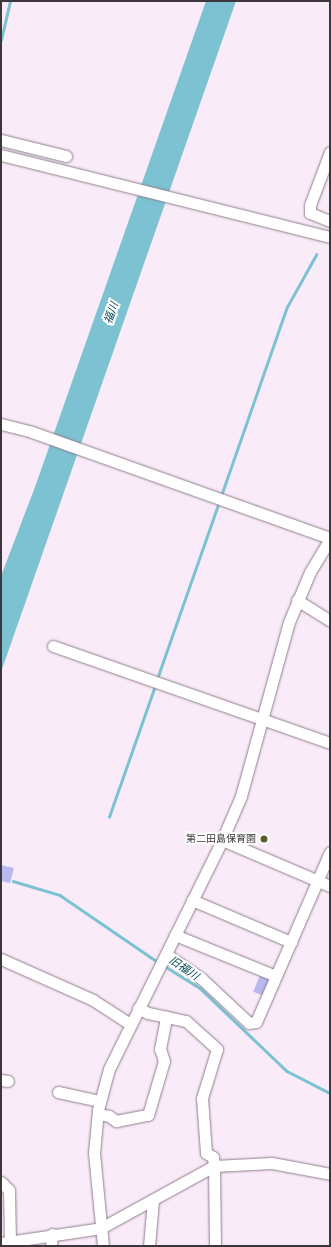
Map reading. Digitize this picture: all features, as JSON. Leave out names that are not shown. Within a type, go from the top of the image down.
[{"type":"street","points":[[1,140],[66,156]]},
{"type":"street","points":[[330,152],[310,205],[310,213],[330,221]]},
{"type":"street","points":[[1,155],[330,237]]},
{"type":"street","points":[[1,424],[32,432],[329,541],[297,600],[243,790],[222,840],[109,1069],[100,1101],[94,1153],[103,1246]]},
{"type":"street","points":[[297,600],[330,621]]},
{"type":"street","points":[[53,646],[262,721],[330,743]]},
{"type":"street","points":[[222,840],[330,886]]},
{"type":"street","points":[[166,954],[202,979],[252,1024],[256,1022],[330,852]]},
{"type":"street","points":[[192,900],[291,942]]},
{"type":"street","points":[[175,935],[276,976]]},
{"type":"street","points":[[1,959],[93,1000],[130,1024]]},
{"type":"street","points":[[138,1008],[190,1023],[217,1049],[202,1098],[206,1152],[214,1157],[215,1246]]},
{"type":"street","points":[[98,1114],[109,1116],[116,1122],[148,1115],[164,1061],[160,1049],[166,1017]]},
{"type":"street","points":[[58,1092],[100,1101]]},
{"type":"street","points":[[1,1182],[9,1190],[6,1243],[52,1234],[102,1228],[214,1166],[272,1163],[330,1174]]},
{"type":"street","points":[[149,1246],[153,1200]]},
{"type":"street","points":[[51,1246],[52,1234]]},
{"type":"water","name":"福川","points":[[206,1],[236,1],[1,672],[1,576],[35,487]]},
{"type":"building","points":[[1,865],[14,868],[10,883],[1,881]]},
{"type":"building","points":[[260,975],[270,979],[263,996],[253,992]]},
{"type":"waterway","points":[[1,40],[10,1]]},
{"type":"waterway","points":[[221,496],[287,307],[316,255]]},
{"type":"waterway","points":[[157,679],[219,502]]},
{"type":"waterway","points":[[109,817],[155,686]]},
{"type":"waterway","name":"旧福川","points":[[13,881],[60,895],[158,962]]},
{"type":"waterway","name":"旧福川","points":[[163,965],[200,988],[287,1071],[330,1093]]},
{"type":"place","name":"第二田島保育園","points":[[264,839]]}]
